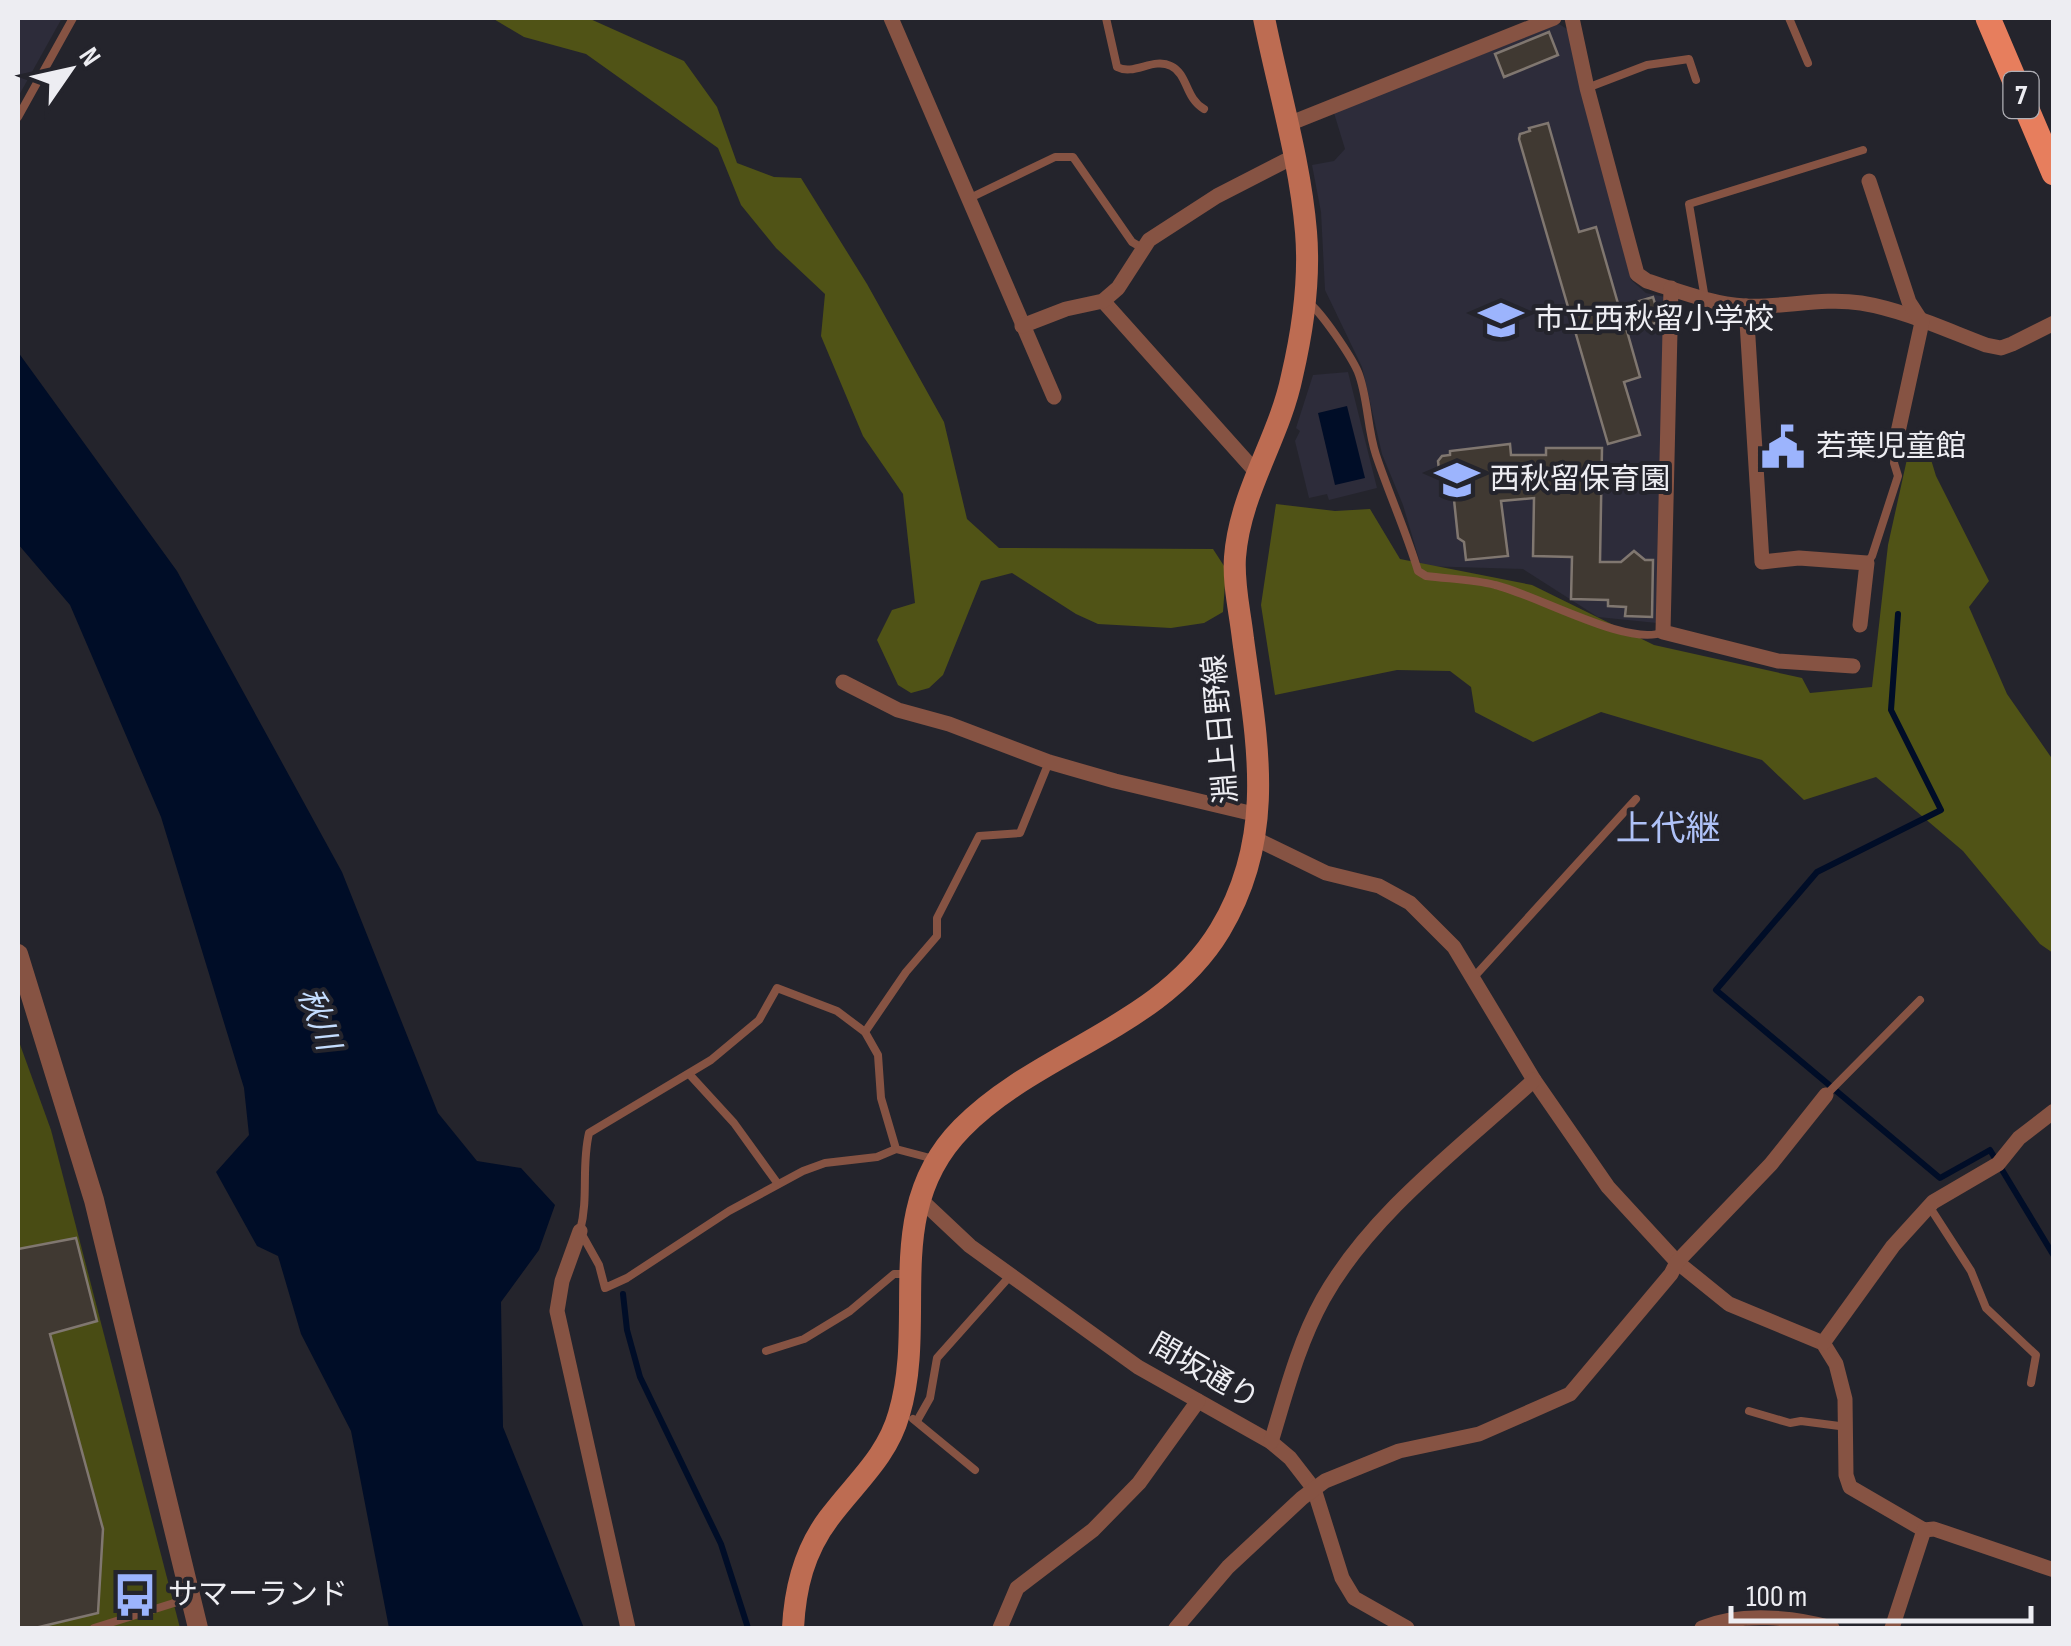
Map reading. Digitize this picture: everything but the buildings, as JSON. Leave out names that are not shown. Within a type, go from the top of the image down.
[{"type":"main road","name":"淵上日野線","points":[[793,1628],[795,1596],[810,1550],[828,1520],[909,1417],[905,1382],[910,1274],[920,1199],[936,1160],[963,1127],[995,1100],[1143,1009],[1187,973],[1205,953],[1234,903],[1256,827],[1260,766],[1235,559],[1256,472],[1292,381],[1306,300],[1306,230],[1264,18]]},
{"type":"main road","name":"7","points":[[1988,18],[2048,143],[2054,172]]},
{"type":"street","points":[[891,18],[1054,396]]},
{"type":"street","points":[[1286,125],[1522,23],[1554,18]]},
{"type":"street","points":[[1572,18],[1638,274],[1705,298],[1746,306],[1857,302],[1891,309],[2001,348],[2054,323]]},
{"type":"street","points":[[1022,326],[1066,309],[1103,301],[1118,288],[1149,240],[1217,196],[1293,157]]},
{"type":"street","points":[[1868,181],[1909,302],[1922,322],[1898,432]]},
{"type":"street","points":[[1672,288],[1663,632],[1778,660],[1854,666]]},
{"type":"street","points":[[1103,301],[1256,472]]},
{"type":"street","points":[[1746,306],[1762,562],[1799,558],[1866,562],[1860,625]]},
{"type":"street","points":[[843,682],[898,710],[1256,827],[1326,872],[1379,886],[1410,903],[1454,947],[1534,1080],[1608,1187],[1677,1262],[1729,1304],[1822,1343],[1840,1375],[1850,1488],[1924,1530],[1934,1529],[2054,1570]]},
{"type":"street","points":[[18,954],[94,1200],[198,1628]]},
{"type":"street","points":[[1271,1442],[1292,1368],[1340,1271],[1407,1195],[1534,1080]]},
{"type":"street","points":[[1176,1628],[1228,1567],[1326,1481],[1399,1451],[1479,1434],[1570,1394],[1672,1274],[1677,1262],[1771,1164],[1830,1090]]},
{"type":"street","points":[[1822,1343],[1893,1246],[1929,1206],[1998,1164],[2018,1138],[2054,1112]]},
{"type":"street","name":"間坂通り","points":[[920,1199],[970,1246],[1138,1367],[1271,1442],[1290,1458],[1314,1489],[1342,1578],[1354,1598],[1404,1628]]},
{"type":"street","points":[[580,1231],[562,1281],[557,1311],[628,1628]]},
{"type":"street","points":[[1000,1628],[1017,1588],[1093,1530],[1139,1484],[1198,1401]]},
{"type":"street","points":[[1892,1628],[1924,1530]]},
{"type":"street","points":[[1702,1628],[1724,1621],[1759,1618],[1832,1628]]},
{"type":"lane","points":[[18,117],[73,18]]},
{"type":"lane","points":[[1106,18],[1117,66],[1128,71],[1164,64],[1175,67],[1188,96],[1204,110]]},
{"type":"lane","points":[[1789,18],[1808,64]]},
{"type":"lane","points":[[1587,88],[1647,65],[1688,59],[1696,80]]},
{"type":"lane","points":[[1705,298],[1689,204],[1862,150]]},
{"type":"lane","points":[[967,199],[1055,157],[1073,156],[1132,242],[1144,250]]},
{"type":"lane","points":[[1306,300],[1324,316],[1358,371],[1375,453],[1418,571],[1426,576],[1494,584],[1597,625],[1654,636],[1663,632]]},
{"type":"lane","points":[[1866,562],[1872,556],[1898,476],[1894,463],[1898,432]]},
{"type":"lane","points":[[865,1032],[906,972],[937,936],[937,918],[979,836],[1020,833],[1049,762]]},
{"type":"lane","points":[[1474,977],[1636,798]]},
{"type":"lane","points":[[896,1149],[881,1098],[878,1055],[865,1032],[837,1011],[777,988],[759,1020],[690,1075],[589,1134],[585,1151],[587,1205],[580,1231],[600,1265],[605,1288],[628,1278],[729,1211],[825,1163],[877,1157],[896,1149],[936,1160]]},
{"type":"lane","points":[[1830,1090],[1920,1000]]},
{"type":"lane","points":[[690,1075],[734,1123],[778,1184]]},
{"type":"lane","points":[[1929,1206],[1971,1270],[1986,1308],[2036,1355],[2031,1382]]},
{"type":"lane","points":[[766,1351],[804,1339],[850,1311],[894,1274],[910,1274]]},
{"type":"lane","points":[[975,1470],[909,1417],[930,1398],[938,1358],[1010,1276]]},
{"type":"lane","points":[[1749,1411],[1790,1423],[1846,1427]]},
{"type":"lane","points":[[94,1628],[192,1598]]},
{"type":"shaded area","points":[[18,18],[62,18],[18,97]]},
{"type":"shaded area","points":[[492,18],[588,18],[684,61],[717,107],[737,163],[774,177],[801,178],[867,284],[944,422],[967,519],[999,548],[1213,549],[1226,569],[1223,612],[1204,623],[1171,628],[1098,624],[1012,573],[981,581],[943,675],[929,688],[911,693],[898,685],[877,640],[892,610],[915,603],[903,494],[863,436],[821,336],[825,294],[776,248],[741,205],[718,148],[586,54],[524,37]]},
{"type":"shaded area","name":"市立西秋留小学校","points":[[1559,24],[1570,31],[1631,280],[1646,293],[1665,297],[1657,623],[1598,617],[1523,569],[1421,566],[1403,505],[1382,454],[1362,367],[1325,290],[1321,212],[1312,165],[1334,161],[1345,149],[1334,113]]},
{"type":"shaded area","points":[[1348,372],[1377,488],[1329,500],[1327,494],[1309,498],[1295,441],[1300,431],[1296,428],[1313,375]]},
{"type":"shaded area","points":[[1909,450],[1929,453],[1936,476],[1989,581],[1969,607],[2007,694],[2053,760],[2053,953],[2040,944],[1963,851],[1876,777],[1804,800],[1762,760],[1601,712],[1533,742],[1475,712],[1471,687],[1450,671],[1397,670],[1275,695],[1261,605],[1276,504],[1335,511],[1370,509],[1400,559],[1532,585],[1654,645],[1802,678],[1810,693],[1872,687],[1888,545]]},
{"type":"shaded area","points":[[18,1039],[51,1130],[180,1628],[18,1628]]},
{"type":"water","name":"秋川","points":[[18,352],[177,571],[342,872],[438,1113],[477,1161],[521,1168],[555,1205],[539,1250],[501,1302],[503,1427],[584,1628],[389,1628],[351,1431],[301,1334],[278,1256],[257,1246],[216,1172],[249,1135],[244,1088],[161,817],[70,605],[18,544]]},
{"type":"water","points":[[1347,406],[1365,478],[1335,485],[1318,413]]},
{"type":"waterway","points":[[1898,614],[1891,710],[1941,810],[1817,872],[1716,990],[1940,1178],[1990,1150],[2054,1256]]},
{"type":"waterway","points":[[623,1294],[627,1330],[640,1377],[721,1544],[748,1628]]},
{"type":"place","name":"市立西秋留小学校","points":[[1501,320]]},
{"type":"place","name":"若葉児童館","points":[[1783,447]]},
{"type":"place","name":"西秋留保育園","points":[[1457,480]]},
{"type":"place","name":"サマーランド","points":[[135,1595]]},
{"type":"district","name":"上代継","points":[[1668,829]]}]
